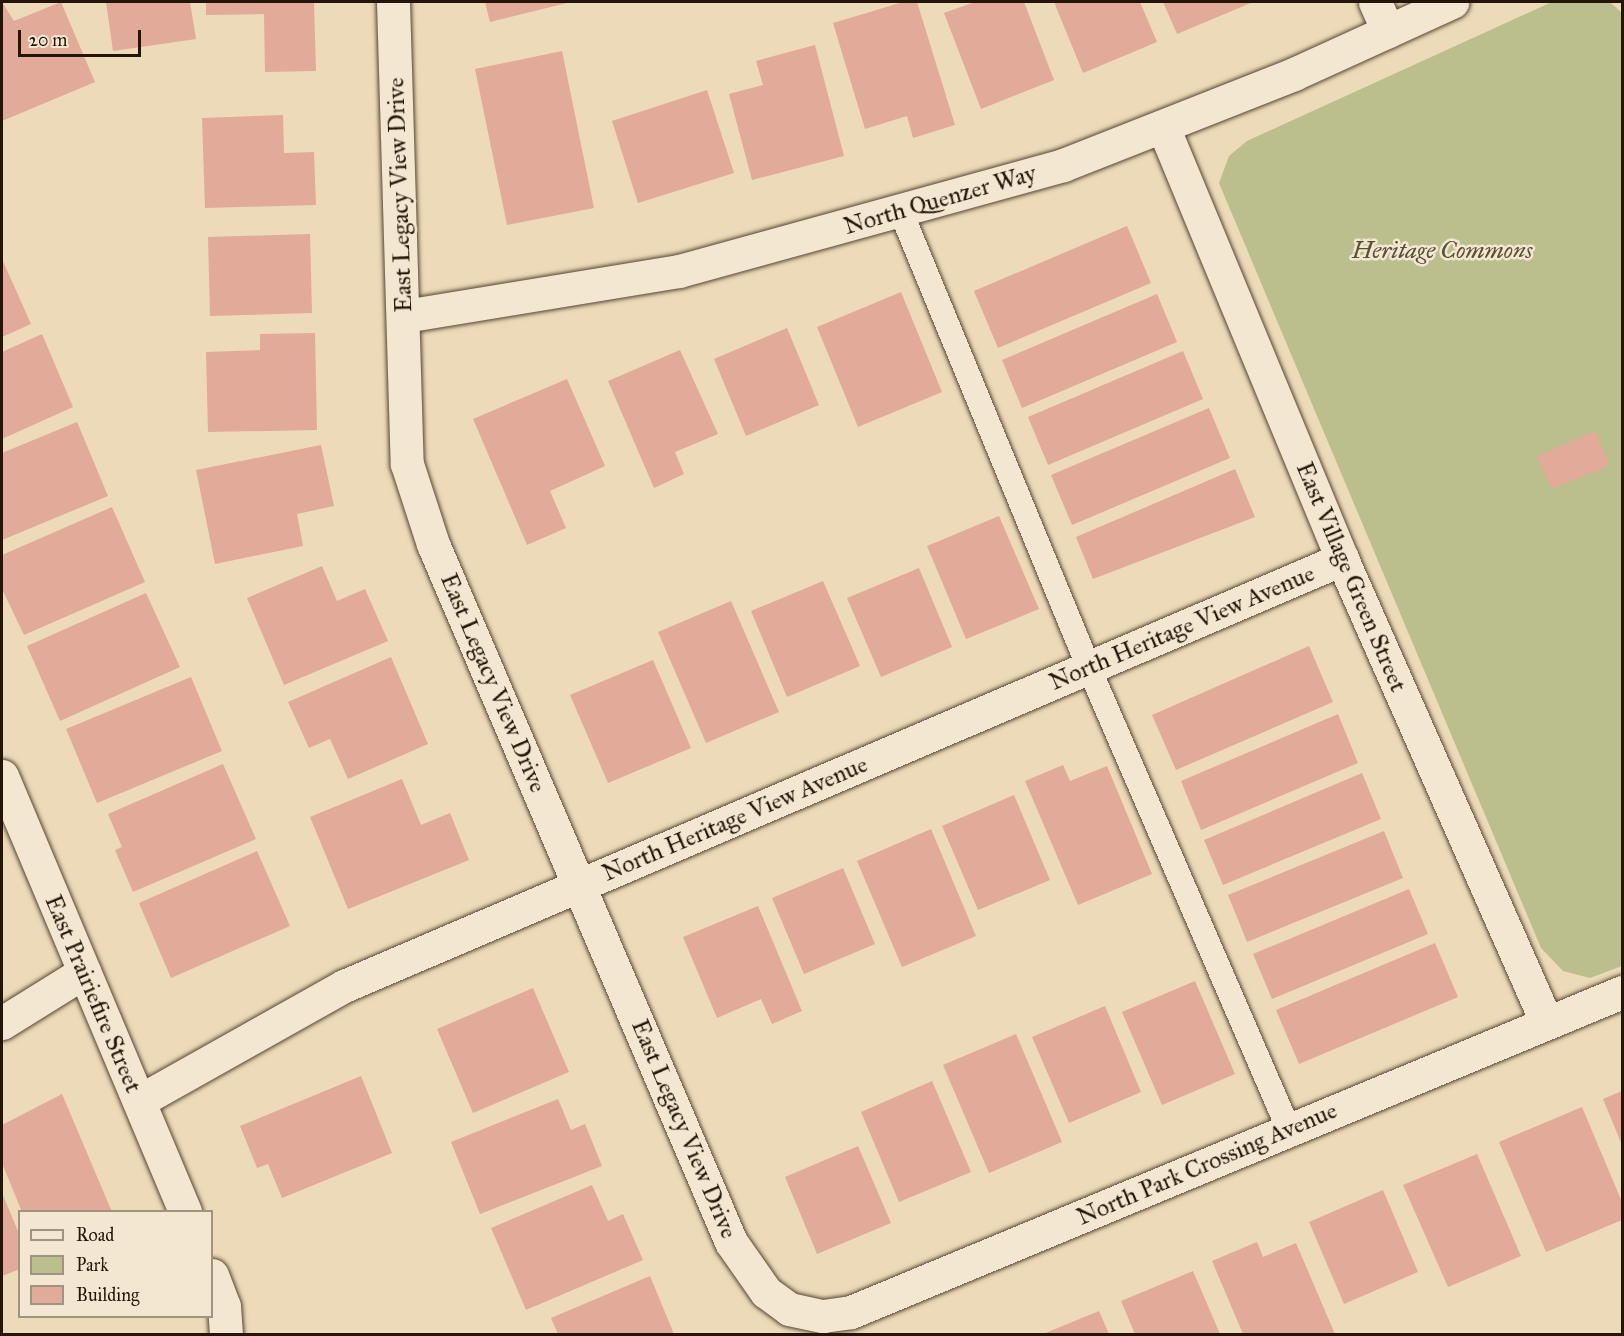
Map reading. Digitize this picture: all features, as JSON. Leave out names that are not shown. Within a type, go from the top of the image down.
[{"type":"street","name":"East Legacy View Drive","points":[[393,2],[407,464],[433,544],[731,1242],[766,1292],[789,1309]]},
{"type":"street","points":[[1375,2],[1389,31]]},
{"type":"street","name":"North Quenzer Way","points":[[404,316],[679,271],[901,212],[1164,129],[1452,2]]},
{"type":"street","name":"East Village Green Street","points":[[1164,129],[1342,560],[1546,1021]]},
{"type":"street","name":"North Heritage View Avenue","points":[[139,1101],[344,986],[1342,560]]},
{"type":"street","name":"East Prairiefire Street","points":[[2,776],[184,1210]]},
{"type":"street","points":[[2,1023],[84,972]]},
{"type":"street","name":"North Park Crossing Avenue","points":[[789,1309],[823,1316],[851,1312],[1546,1021],[1623,992]]},
{"type":"street","points":[[213,1278],[224,1306],[226,1335]]},
{"type":"lane","points":[[901,212],[1089,668],[1289,1130]]},
{"type":"green space","name":"Heritage Commons","points":[[1552,2],[1610,2],[1622,13],[1622,966],[1590,978],[1563,971],[1541,948],[1219,183],[1229,156],[1247,141]]},
{"type":"building","points":[[2,2],[14,21],[61,2],[95,82],[2,121]]},
{"type":"building","points":[[106,2],[190,2],[196,39],[113,51]]},
{"type":"building","points":[[206,2],[314,2],[316,71],[265,72],[264,14],[206,15]]},
{"type":"building","points":[[485,2],[571,2],[490,22]]},
{"type":"building","points":[[903,2],[917,2],[955,125],[913,138],[907,116],[865,129],[833,23]]},
{"type":"building","points":[[975,2],[1024,2],[1054,80],[981,109],[944,13]]},
{"type":"building","points":[[1054,2],[1140,2],[1157,42],[1083,73]]},
{"type":"building","points":[[1163,2],[1253,2],[1177,34]]},
{"type":"building","points":[[815,45],[844,156],[752,180],[729,94],[763,85],[756,61]]},
{"type":"building","points":[[562,51],[594,208],[507,225],[475,69]]},
{"type":"building","points":[[707,90],[734,173],[638,203],[612,121]]},
{"type":"building","points":[[283,115],[284,153],[314,152],[316,205],[205,208],[202,118]]},
{"type":"building","points":[[1127,226],[1151,283],[998,348],[974,291]]},
{"type":"building","points":[[310,234],[312,313],[210,316],[208,237]]},
{"type":"building","points":[[2,259],[31,324],[2,337]]},
{"type":"building","points":[[901,292],[942,392],[858,427],[817,327]]},
{"type":"building","points":[[1157,294],[1177,342],[1022,408],[1002,360]]},
{"type":"building","points":[[787,328],[819,405],[746,436],[714,359]]},
{"type":"building","points":[[315,333],[317,430],[208,432],[206,352],[260,350],[260,334]]},
{"type":"building","points":[[42,334],[73,407],[2,439],[2,352]]},
{"type":"building","points":[[680,350],[718,434],[675,452],[684,474],[654,488],[608,381]]},
{"type":"building","points":[[1183,351],[1203,399],[1048,465],[1028,417]]},
{"type":"building","points":[[567,379],[605,466],[550,491],[566,528],[527,545],[473,419]]},
{"type":"building","points":[[1209,408],[1230,458],[1072,525],[1051,475]]},
{"type":"building","points":[[77,422],[108,496],[2,540],[2,453]]},
{"type":"building","points":[[1595,431],[1610,465],[1552,489],[1537,456]]},
{"type":"building","points":[[321,445],[334,506],[297,514],[303,546],[215,564],[196,470]]},
{"type":"building","points":[[1235,469],[1255,517],[1093,579],[1076,537]]},
{"type":"building","points":[[112,507],[145,582],[24,635],[2,589],[2,555]]},
{"type":"building","points":[[999,516],[1039,609],[966,639],[927,546]]},
{"type":"building","points":[[322,566],[337,601],[365,589],[388,641],[284,685],[247,598]]},
{"type":"building","points":[[919,568],[952,647],[881,677],[847,598]]},
{"type":"building","points":[[823,581],[860,666],[787,697],[751,611]]},
{"type":"building","points":[[146,593],[180,667],[60,721],[27,646]]},
{"type":"building","points":[[731,601],[779,712],[706,743],[658,632]]},
{"type":"building","points":[[1309,646],[1333,702],[1176,770],[1152,715]]},
{"type":"building","points":[[391,657],[428,744],[348,779],[330,739],[309,748],[288,702]]},
{"type":"building","points":[[653,660],[691,748],[608,783],[570,695]]},
{"type":"building","points":[[191,677],[222,751],[97,803],[66,729]]},
{"type":"building","points":[[1338,714],[1358,763],[1201,830],[1181,781]]},
{"type":"building","points":[[223,764],[256,839],[133,892],[115,850],[122,847],[108,814]]},
{"type":"building","points":[[1063,765],[1070,781],[1107,766],[1152,874],[1078,905],[1025,781]]},
{"type":"building","points":[[1362,773],[1381,819],[1223,885],[1204,840]]},
{"type":"building","points":[[402,779],[421,825],[450,813],[469,860],[348,909],[310,817]]},
{"type":"building","points":[[1014,795],[1050,880],[978,910],[942,826]]},
{"type":"building","points":[[931,829],[976,936],[902,967],[857,861]]},
{"type":"building","points":[[1384,831],[1403,878],[1247,942],[1228,895]]},
{"type":"building","points":[[257,851],[290,926],[171,978],[139,903]]},
{"type":"building","points":[[843,868],[875,944],[804,974],[772,898]]},
{"type":"building","points":[[1409,889],[1428,934],[1272,999],[1253,954]]},
{"type":"building","points":[[758,906],[802,1011],[772,1024],[761,999],[717,1018],[683,937]]},
{"type":"building","points":[[1435,943],[1458,997],[1299,1064],[1276,1010]]},
{"type":"building","points":[[1195,981],[1235,1074],[1162,1105],[1122,1012]]},
{"type":"building","points":[[533,988],[569,1072],[473,1113],[437,1029]]},
{"type":"building","points":[[1105,1006],[1141,1092],[1069,1123],[1032,1037]]},
{"type":"building","points":[[1016,1034],[1062,1142],[989,1173],[943,1065]]},
{"type":"building","points":[[361,1076],[392,1153],[282,1198],[268,1164],[257,1168],[240,1126]]},
{"type":"building","points":[[932,1081],[971,1172],[899,1202],[861,1112]]},
{"type":"building","points":[[1622,1091],[1622,1145],[1603,1099]]},
{"type":"building","points":[[62,1094],[111,1210],[21,1210],[2,1163],[2,1125]]},
{"type":"building","points":[[558,1099],[571,1130],[585,1124],[602,1166],[480,1214],[451,1142]]},
{"type":"building","points":[[1582,1107],[1622,1202],[1622,1220],[1546,1252],[1499,1142]]},
{"type":"building","points":[[858,1146],[891,1223],[817,1254],[785,1177]]},
{"type":"building","points":[[1477,1154],[1521,1256],[1448,1287],[1403,1185]]},
{"type":"building","points":[[592,1185],[608,1221],[623,1214],[643,1260],[526,1310],[491,1228]]},
{"type":"building","points":[[1383,1190],[1418,1272],[1344,1304],[1309,1222]]},
{"type":"building","points":[[2,1193],[18,1231],[18,1270],[2,1276]]},
{"type":"building","points":[[1257,1242],[1263,1257],[1296,1243],[1335,1334],[1243,1334],[1212,1261]]},
{"type":"building","points":[[1193,1271],[1220,1334],[1135,1334],[1121,1301]]},
{"type":"building","points":[[650,1276],[674,1334],[558,1334],[551,1318]]},
{"type":"building","points":[[1099,1311],[1109,1334],[1043,1334]]}]
